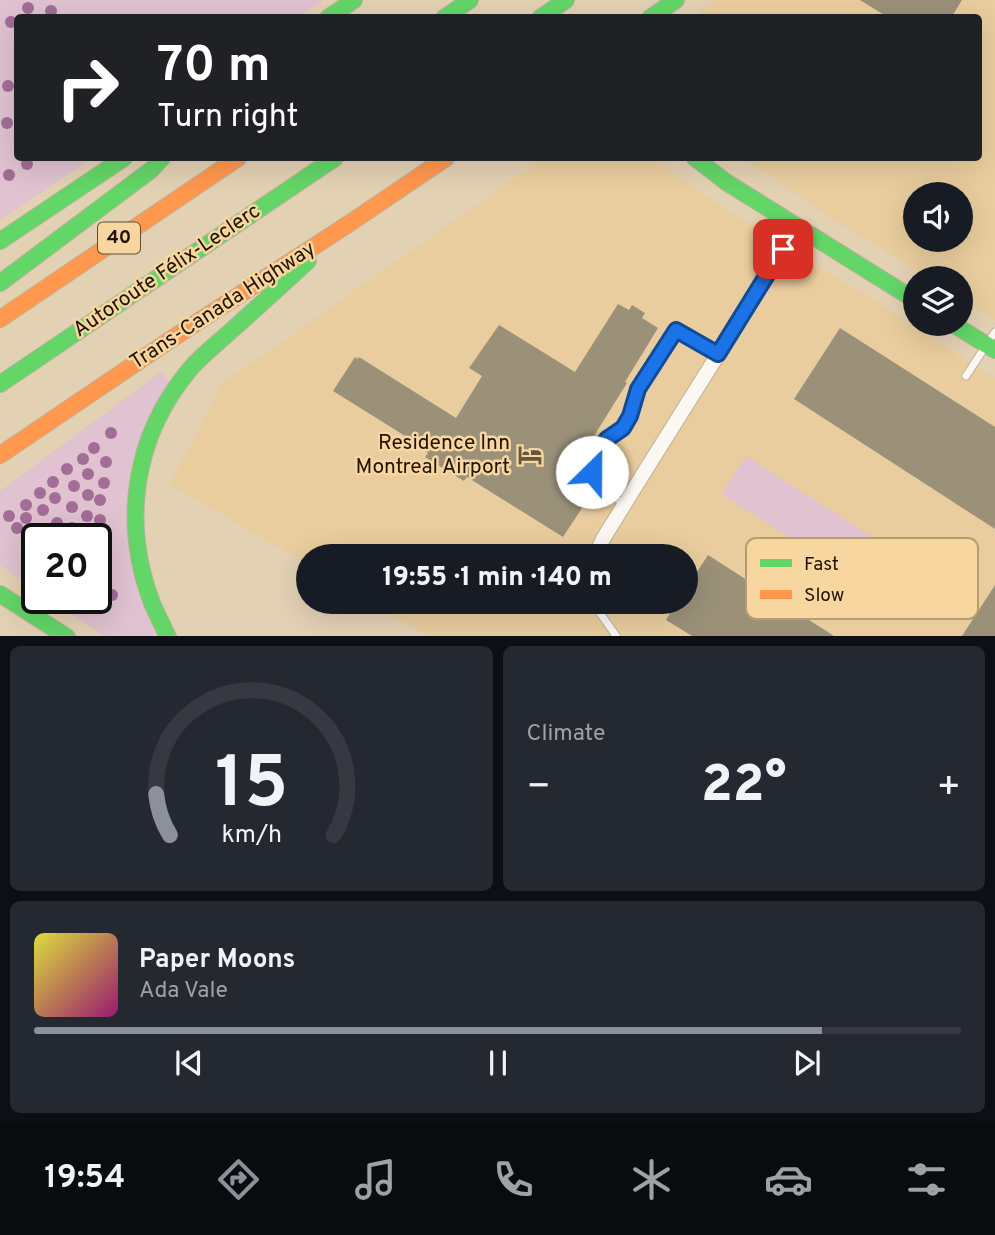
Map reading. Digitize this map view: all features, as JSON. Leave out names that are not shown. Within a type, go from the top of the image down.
[{"type":"main road","points":[[334,14],[354,0]]},
{"type":"main road","points":[[450,14],[470,0]]},
{"type":"main road","points":[[546,14],[566,0]]},
{"type":"main road","points":[[0,241],[120,161]]},
{"type":"main road","points":[[0,283],[151,170],[159,161]]},
{"type":"main road","name":"40","points":[[0,319],[234,161]]},
{"type":"main road","name":"Autoroute Félix-Leclerc","points":[[0,386],[331,161]]},
{"type":"main road","name":"Trans-Canada Highway","points":[[0,455],[442,161]]},
{"type":"main road","points":[[699,161],[726,181],[903,293]]},
{"type":"main road","points":[[167,636],[151,605],[138,558],[135,534],[136,493],[152,430],[166,401],[194,365],[353,221]]},
{"type":"main road","points":[[973,333],[992,342]]},
{"type":"main road","points":[[0,594],[67,636]]},
{"type":"street","points":[[601,544],[798,227]]},
{"type":"lane","points":[[625,504],[606,493],[595,481],[592,472],[595,459],[607,439],[623,428],[630,416],[638,389],[676,330],[718,354]]},
{"type":"lane","points":[[967,376],[992,342]]},
{"type":"lane","points":[[601,614],[617,636]]},
{"type":"shaded area","points":[[0,0],[324,0],[303,14],[14,14],[14,161],[88,161],[0,220]]},
{"type":"shaded area","points":[[717,0],[995,0],[995,320],[973,306],[973,266],[908,266],[746,161],[982,161],[982,14],[700,14],[701,10]]},
{"type":"shaded area","points":[[539,161],[657,161],[760,233],[903,319],[903,336],[930,336],[995,378],[995,636],[428,636],[390,614],[698,614],[698,544],[296,544],[296,558],[170,484],[222,384]]},
{"type":"shaded area","points":[[161,372],[169,382],[136,450],[127,502],[128,538],[133,571],[157,636],[104,636],[71,614],[112,614],[112,523],[21,523],[21,580],[0,565],[0,491]]},
{"type":"shaded area","points":[[746,456],[874,538],[791,538],[721,494]]},
{"type":"building","points":[[860,0],[962,0],[953,14],[883,14]]},
{"type":"building","points":[[618,304],[629,310],[632,305],[645,313],[642,318],[658,328],[562,487],[586,502],[563,537],[467,477],[464,481],[425,457],[428,453],[426,449],[333,391],[355,357],[359,357],[456,418],[482,376],[469,368],[499,325],[575,372]]},
{"type":"building","points":[[840,328],[995,427],[995,529],[794,399]]},
{"type":"building","points":[[708,555],[746,579],[746,619],[808,619],[834,636],[692,636],[666,620],[670,614],[698,614],[698,570]]},
{"type":"building","points":[[995,585],[995,636],[962,636],[973,619],[978,619],[978,611]]},
{"type":"traffic: fast","points":[[334,14],[354,0]]},
{"type":"traffic: fast","points":[[450,14],[470,0]]},
{"type":"traffic: fast","points":[[546,14],[566,0]]},
{"type":"traffic: fast","points":[[656,14],[676,0]]},
{"type":"traffic: fast","points":[[0,241],[120,161]]},
{"type":"traffic: fast","points":[[0,283],[151,170],[159,161]]},
{"type":"traffic: fast","points":[[0,384],[331,161]]},
{"type":"traffic: fast","points":[[699,161],[726,182],[903,293]]},
{"type":"traffic: fast","points":[[168,636],[152,603],[142,572],[137,541],[138,480],[145,451],[156,422],[190,369],[308,261]]},
{"type":"traffic: fast","points":[[972,336],[995,350]]},
{"type":"traffic: fast","points":[[0,594],[65,636]]},
{"type":"traffic: slow","points":[[0,319],[234,161]]},
{"type":"traffic: slow","points":[[0,455],[442,161]]},
{"type":"place","name":"Residence Inn Montreal Airport","points":[[530,455]]},
{"type":"route","points":[[592,472],[595,459],[607,439],[623,428],[630,416],[638,389],[676,330],[718,354],[783,249]]}]
